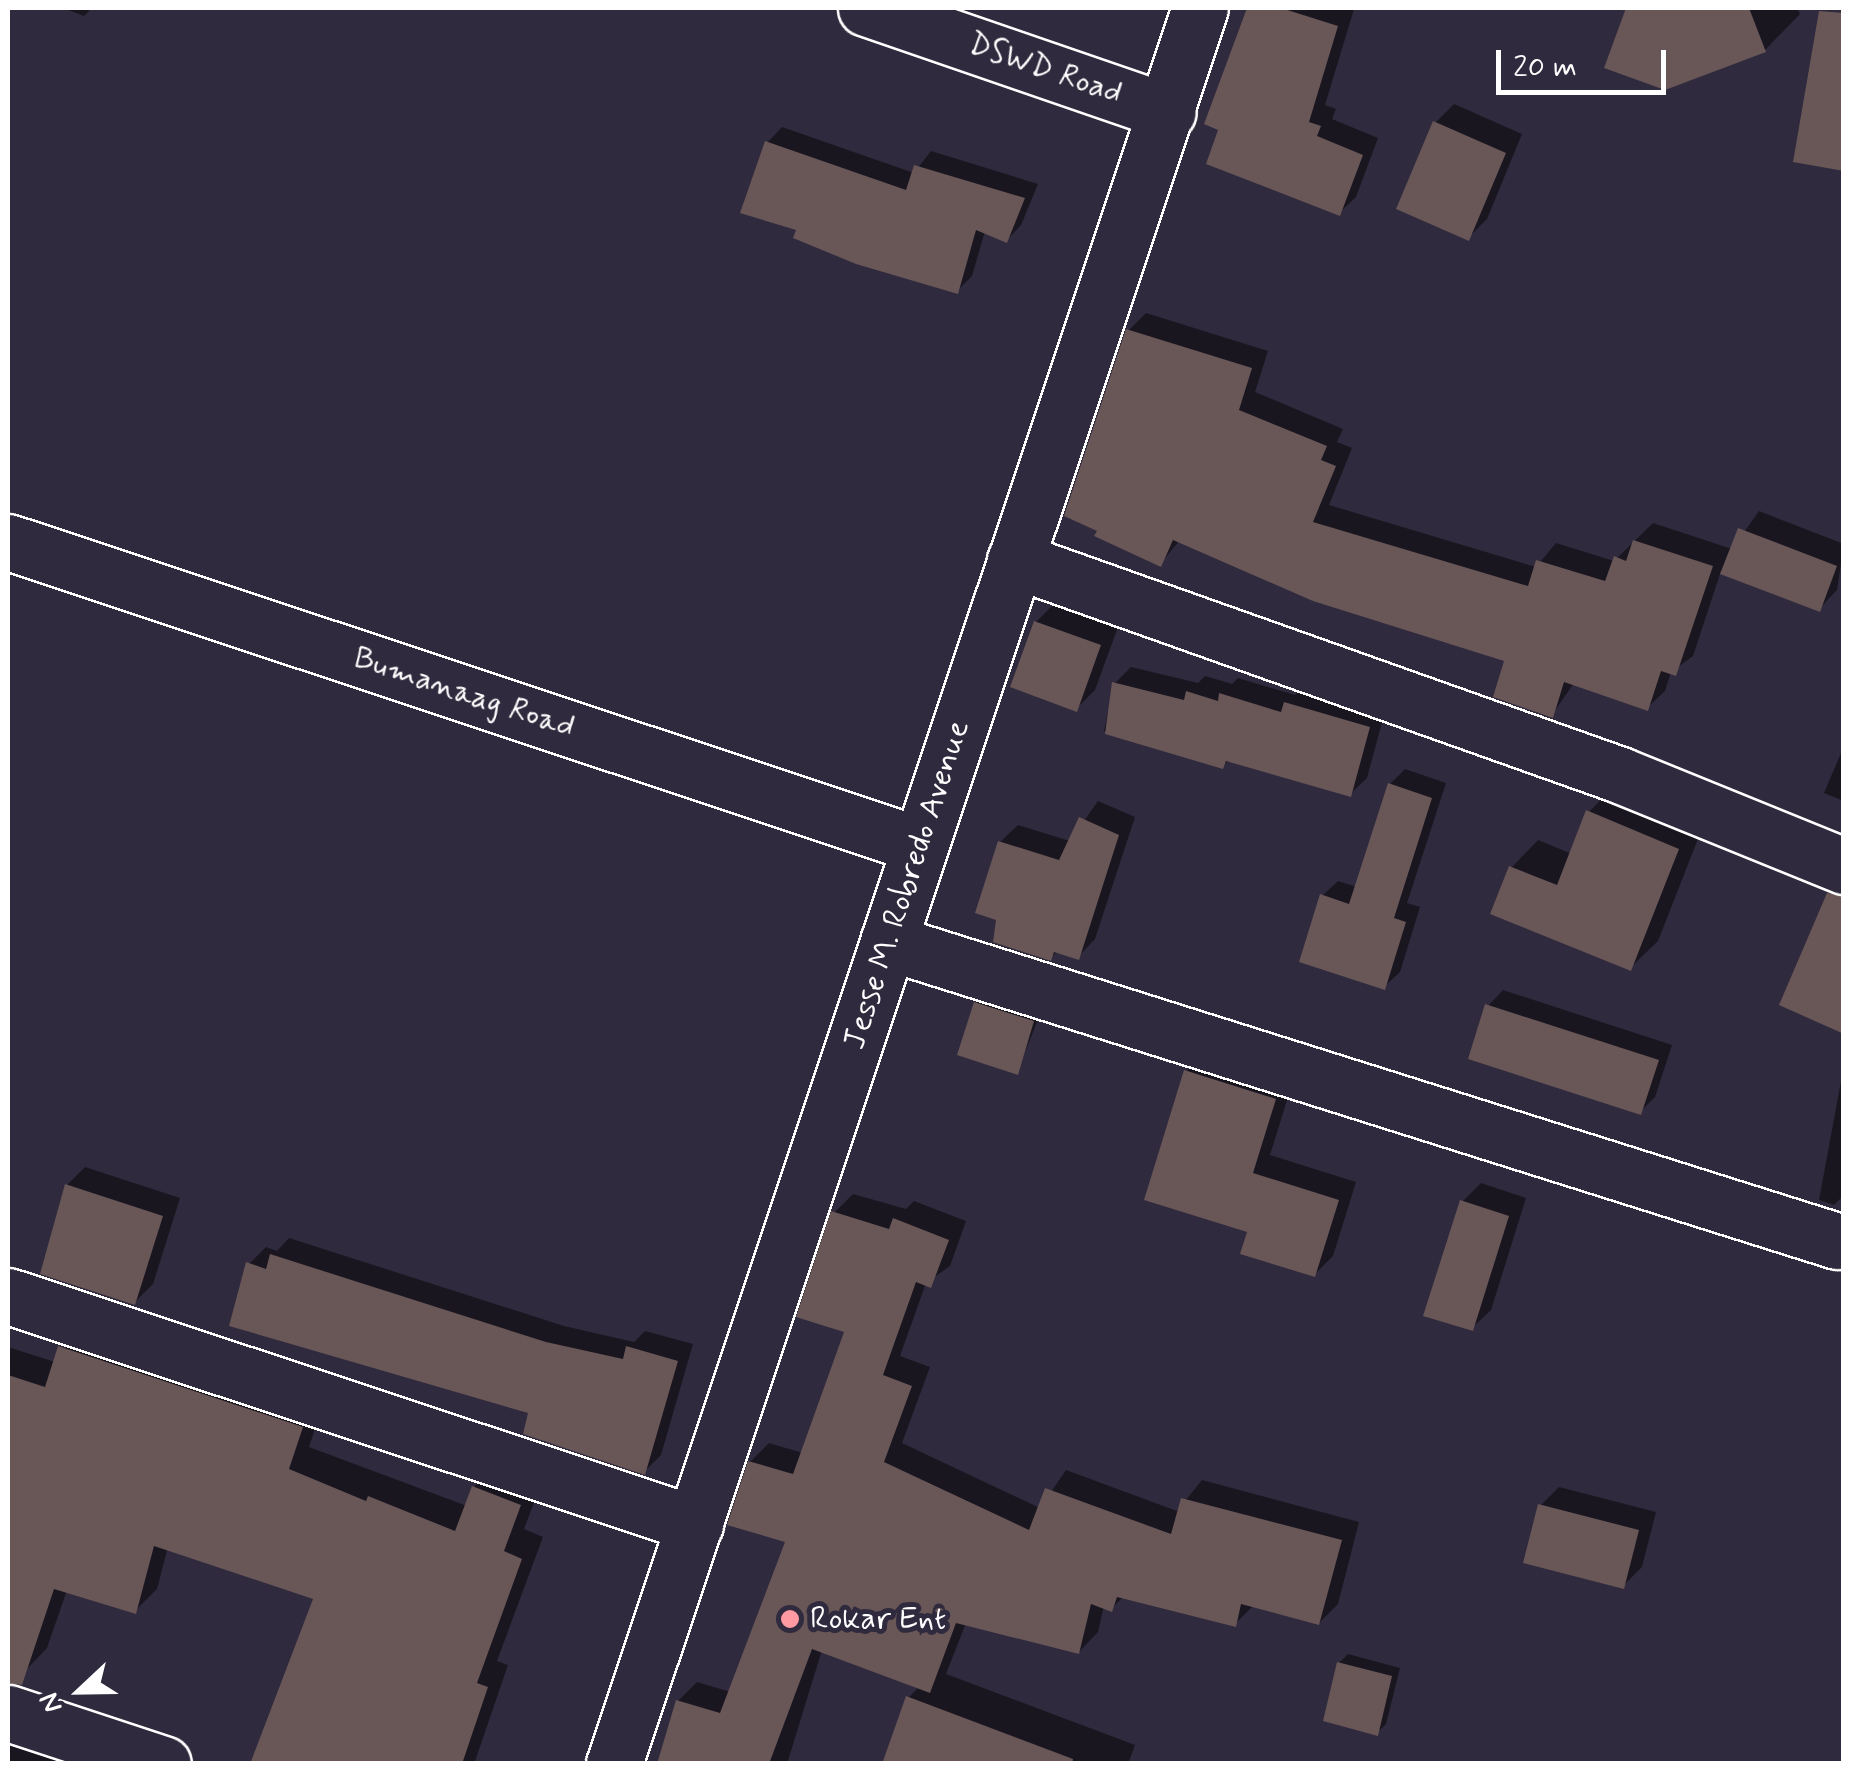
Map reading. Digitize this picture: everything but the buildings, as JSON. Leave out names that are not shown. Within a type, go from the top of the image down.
[{"type":"street","name":"DSWD Road","points":[[866,8],[1168,112]]},
{"type":"street","name":"Jesse M. Robredo Avenue","points":[[614,1764],[1200,8]]},
{"type":"street","name":"Bumanaag Road","points":[[8,542],[920,845]]},
{"type":"street","points":[[1015,560],[1620,776],[1844,866]]},
{"type":"street","points":[[888,942],[1836,1241]]},
{"type":"street","points":[[8,1296],[695,1524]]},
{"type":"street","points":[[8,1713],[164,1764]]},
{"type":"place","name":"Rokar Ent","points":[[790,1619]]}]
